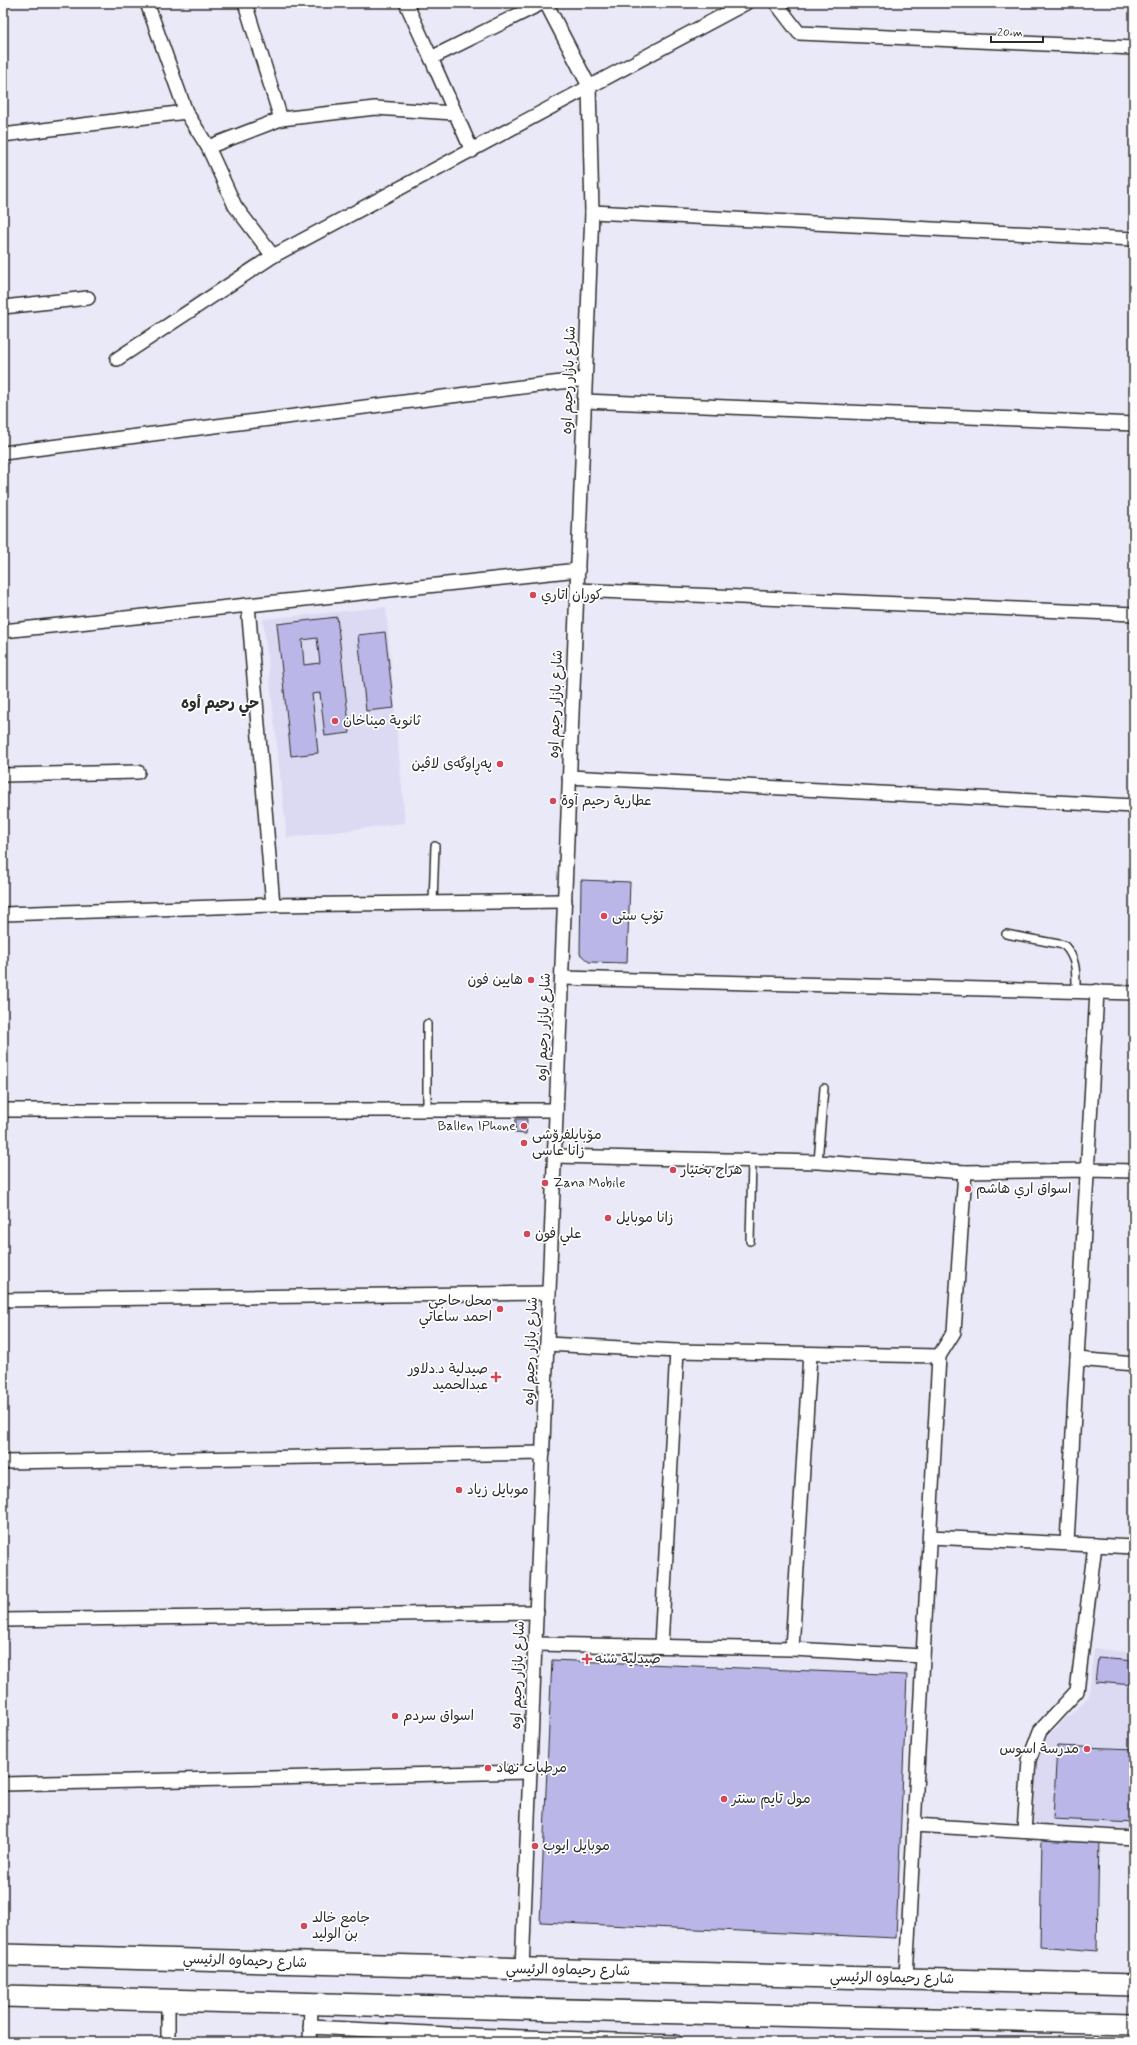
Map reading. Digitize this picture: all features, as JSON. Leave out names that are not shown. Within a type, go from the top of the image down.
[{"type":"main road","name":"شارع رحيماوه الرئيسي","points":[[3,1955],[1134,1985]]},
{"type":"main road","points":[[3,1996],[1134,2024]]},
{"type":"street","points":[[147,3],[186,112],[208,147],[235,206],[273,256]]},
{"type":"street","points":[[245,3],[281,119]]},
{"type":"street","points":[[406,3],[472,151]]},
{"type":"street","points":[[431,58],[542,3]]},
{"type":"street","points":[[546,3],[589,86]]},
{"type":"street","points":[[117,359],[273,256],[472,151],[589,86],[746,3]]},
{"type":"street","points":[[776,3],[799,33],[1134,48]]},
{"type":"street","name":"شارع بازار رحيم اوه","points":[[522,1969],[592,212],[589,86]]},
{"type":"street","points":[[208,147],[281,119],[375,108],[454,112]]},
{"type":"street","points":[[3,135],[186,112]]},
{"type":"street","points":[[592,212],[1134,239]]},
{"type":"street","points":[[3,306],[88,298]]},
{"type":"street","points":[[3,453],[585,379]]},
{"type":"street","points":[[584,402],[1134,424]]},
{"type":"street","points":[[3,631],[578,570]]},
{"type":"street","points":[[577,590],[1134,614]]},
{"type":"street","points":[[248,605],[273,905]]},
{"type":"street","points":[[3,775],[138,772]]},
{"type":"street","points":[[569,777],[1134,806]]},
{"type":"street","points":[[3,914],[273,905],[565,901]]},
{"type":"street","points":[[562,978],[1134,993]]},
{"type":"street","points":[[1067,1544],[1097,991]]},
{"type":"street","points":[[3,1110],[556,1110]]},
{"type":"street","points":[[554,1156],[818,1162],[965,1172],[1087,1170],[1134,1171]]},
{"type":"street","points":[[906,1978],[939,1356],[954,1332],[965,1172]]},
{"type":"street","points":[[3,1300],[549,1293]]},
{"type":"street","points":[[547,1344],[677,1351],[939,1356]]},
{"type":"street","points":[[661,1646],[677,1351]]},
{"type":"street","points":[[792,1649],[810,1354]]},
{"type":"street","points":[[1077,1359],[1134,1364]]},
{"type":"street","points":[[3,1462],[543,1453]]},
{"type":"street","points":[[930,1537],[1134,1547]]},
{"type":"street","points":[[1024,1831],[1029,1760],[1040,1731],[1077,1691],[1095,1545]]},
{"type":"street","points":[[3,1620],[537,1612]]},
{"type":"street","points":[[535,1644],[792,1649],[923,1656]]},
{"type":"street","points":[[3,1784],[530,1772]]},
{"type":"street","points":[[914,1826],[1134,1838]]},
{"type":"street","points":[[168,2000],[168,2042]]},
{"type":"street","points":[[310,2042],[311,2003]]},
{"type":"street","points":[[310,2027],[471,2039],[676,2042]]},
{"type":"lane","points":[[433,902],[436,846]]},
{"type":"lane","points":[[1006,934],[1064,945],[1070,952],[1076,966],[1076,991]]},
{"type":"lane","points":[[427,1024],[427,1110]]},
{"type":"lane","points":[[818,1162],[824,1088]]},
{"type":"lane","points":[[750,1241],[752,1161]]},
{"type":"shaded area","name":"ثانوية ميناخان","points":[[386,607],[405,823],[287,838],[263,619]]},
{"type":"shaded area","name":"مدرسة اسوس","points":[[1094,1648],[1134,1653],[1134,1830],[1030,1824],[1035,1761],[1046,1738],[1089,1696]]},
{"type":"building","points":[[337,617],[350,733],[325,736],[320,693],[312,694],[318,753],[291,756],[277,624]],"holes":[[[317,638],[320,663],[304,665],[302,640]]]},
{"type":"building","points":[[385,632],[394,708],[366,711],[358,635]]},
{"type":"building","name":"تۆپ ستی","points":[[581,880],[630,882],[627,963],[589,962],[580,954]]},
{"type":"building","points":[[516,1119],[527,1119],[526,1134],[515,1133]]},
{"type":"building","points":[[1098,1658],[1134,1661],[1134,1685],[1095,1682]]},
{"type":"building","name":"مول تايم سنتر","points":[[552,1660],[907,1675],[896,1938],[540,1922]]},
{"type":"building","points":[[1057,1746],[1134,1749],[1134,1823],[1053,1819]]},
{"type":"building","points":[[1042,1836],[1099,1838],[1097,1951],[1040,1946]]},
{"type":"place","name":"كوران اتاري","points":[[533,595]]},
{"type":"place","name":"ثانوية ميناخان","points":[[335,721]]},
{"type":"place","name":"پەڕاوگەی لاڤین","points":[[500,764]]},
{"type":"place","name":"عطارية رحيم آوة","points":[[553,801]]},
{"type":"place","name":"تۆپ ستی","points":[[604,916]]},
{"type":"place","name":"هايين فون","points":[[531,980]]},
{"type":"place","name":"Ballen IPhone","points":[[524,1126]]},
{"type":"place","name":"مۆبایلفرۆشی زانا عاسی","points":[[524,1143]]},
{"type":"place","name":"هراج بختيار","points":[[673,1170]]},
{"type":"place","name":"Zana Mobile","points":[[545,1183]]},
{"type":"place","name":"اسواق اري هاشم","points":[[968,1189]]},
{"type":"place","name":"زانا موبايل","points":[[608,1218]]},
{"type":"place","name":"علي فون","points":[[527,1234]]},
{"type":"place","name":"محل حاجي احمد ساعاتي","points":[[500,1309]]},
{"type":"place","name":"صيدلية د.دلاور عبدالحميد","points":[[496,1377]]},
{"type":"place","name":"موبايل زياد","points":[[459,1490]]},
{"type":"place","name":"صيدلية شنه","points":[[587,1659]]},
{"type":"place","name":"اسواق سردم","points":[[395,1716]]},
{"type":"place","name":"مدرسة اسوس","points":[[1087,1749]]},
{"type":"place","name":"مرطبات نهاد","points":[[488,1768]]},
{"type":"place","name":"مول تايم سنتر","points":[[724,1799]]},
{"type":"place","name":"موبايل ايوب","points":[[535,1846]]},
{"type":"place","name":"جامع خالد بن الوليد","points":[[304,1926]]},
{"type":"district","name":"حي رحيم أوه","points":[[220,704]]}]
